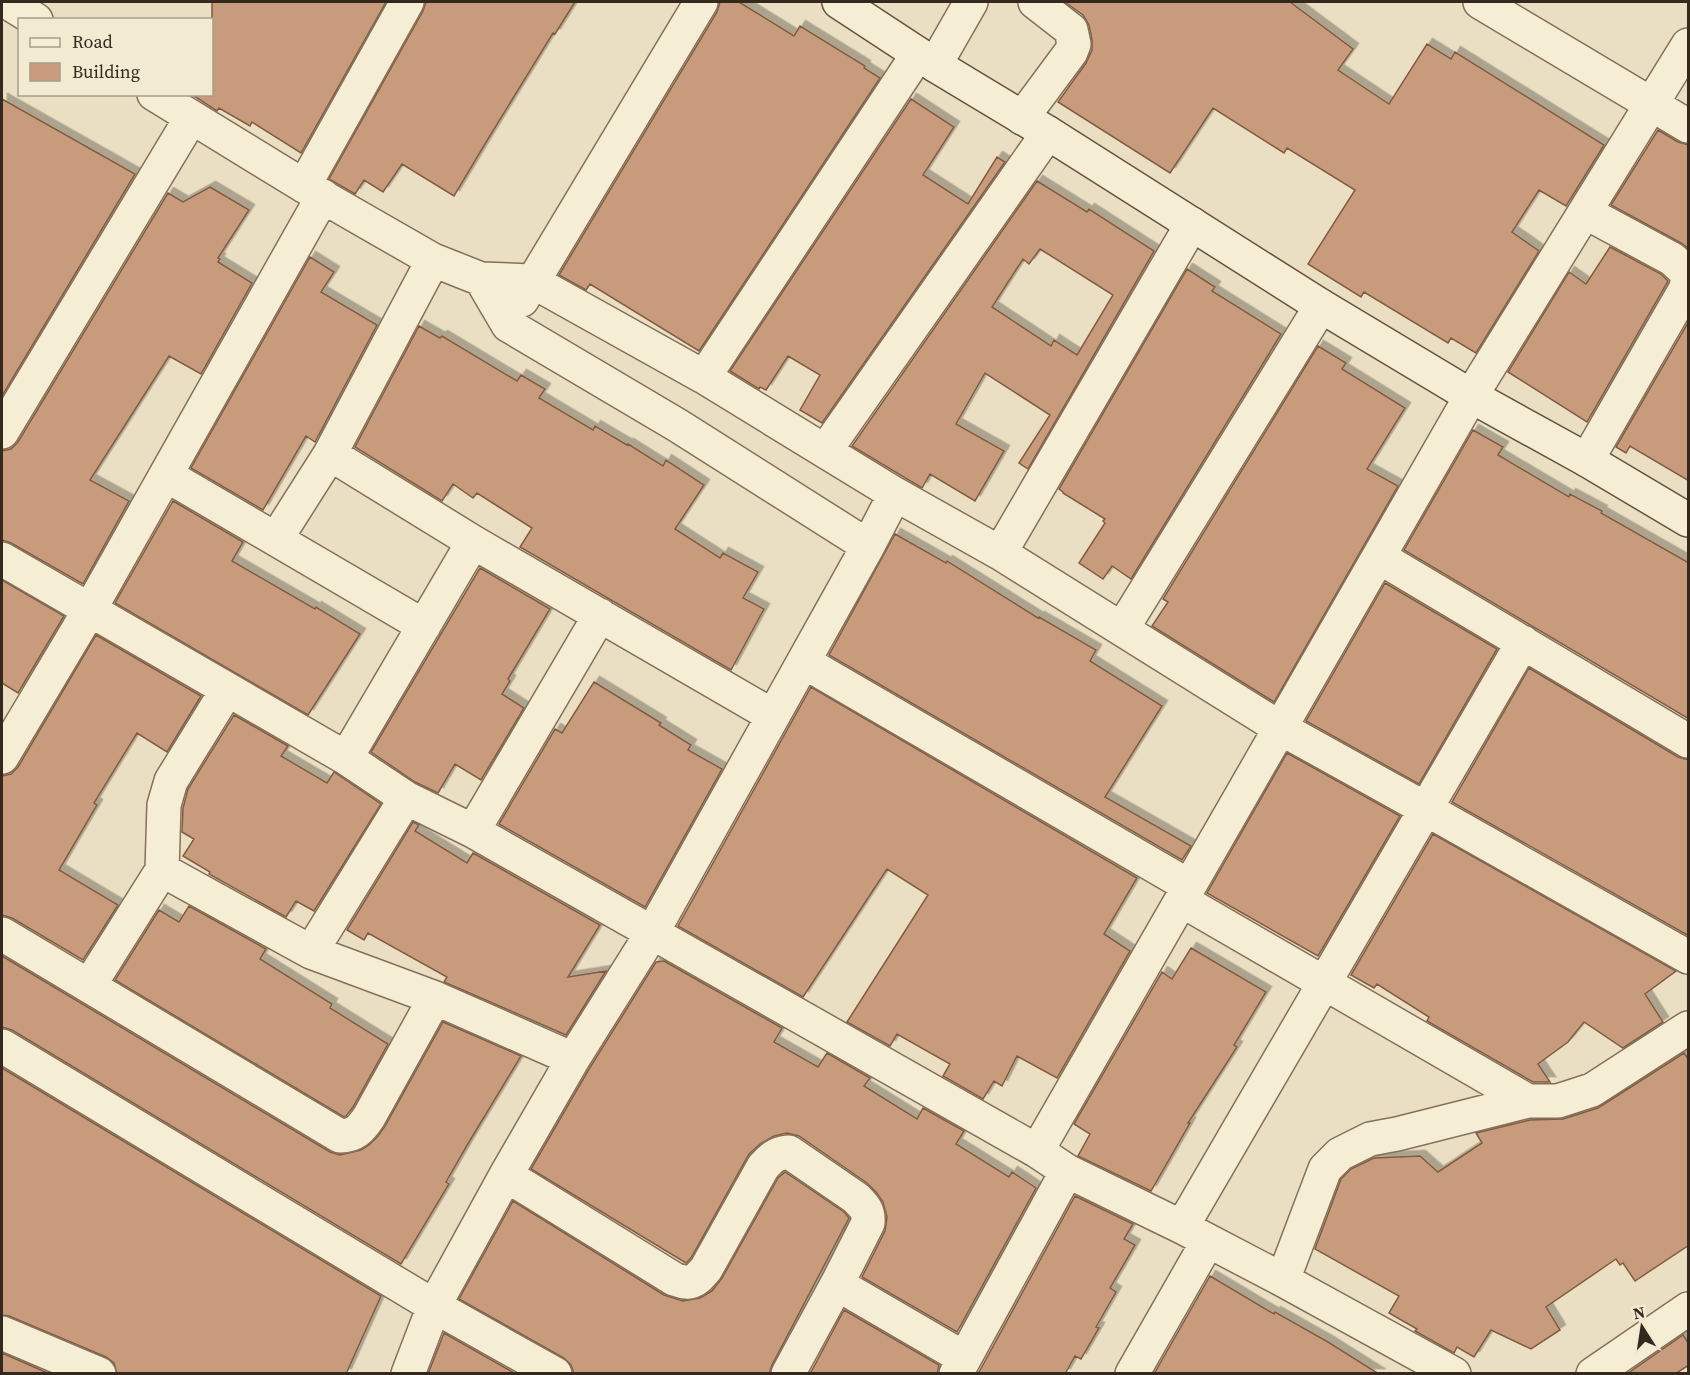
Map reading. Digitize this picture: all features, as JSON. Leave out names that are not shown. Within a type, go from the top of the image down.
[{"type":"street","points":[[2,7],[6,2],[33,18]]},
{"type":"street","points":[[508,325],[532,281],[701,2]]},
{"type":"street","points":[[839,2],[926,59],[1321,306],[1471,396],[1689,520]]},
{"type":"street","points":[[704,377],[926,59],[970,2]]},
{"type":"street","points":[[825,451],[1035,126],[1071,52],[1074,44],[1071,30],[1035,2]]},
{"type":"street","points":[[1480,2],[1689,126]]},
{"type":"street","points":[[2,757],[89,611],[166,475],[314,191],[396,5]]},
{"type":"street","points":[[1036,1151],[1471,396],[1689,45]]},
{"type":"street","points":[[157,96],[190,118],[433,260],[482,279],[532,281],[704,377],[895,494],[1000,553],[1280,728],[1689,957]]},
{"type":"street","points":[[2,432],[190,118]]},
{"type":"street","points":[[1585,212],[1672,259],[1683,269],[1689,279],[1685,290],[1587,460]]},
{"type":"street","points":[[1000,553],[1192,224]]},
{"type":"street","points":[[276,539],[330,454],[433,260]]},
{"type":"street","points":[[482,279],[508,325],[677,424],[868,546]]},
{"type":"street","points":[[1122,629],[1321,306]]},
{"type":"street","points":[[330,454],[473,542],[773,716]]},
{"type":"street","points":[[166,475],[424,626]]},
{"type":"street","points":[[408,1374],[434,1306],[506,1175],[573,1059],[652,933],[895,494]]},
{"type":"street","points":[[346,758],[473,542]]},
{"type":"street","points":[[1379,557],[1689,741]]},
{"type":"street","points":[[2,559],[346,758],[406,798],[473,831],[1036,1151],[1067,1171],[1283,1280],[1454,1374]]},
{"type":"street","points":[[473,831],[600,615]]},
{"type":"street","points":[[1131,1374],[1195,1234],[1324,983],[1523,642]]},
{"type":"street","points":[[804,662],[1185,893],[1324,983],[1528,1101]]},
{"type":"street","points":[[89,986],[162,870],[164,805],[171,781],[227,690]]},
{"type":"street","points":[[311,952],[406,798]]},
{"type":"street","points":[[162,870],[311,952],[435,998],[573,1059]]},
{"type":"street","points":[[2,934],[340,1136],[356,1134],[369,1117],[435,998]]},
{"type":"street","points":[[1283,1280],[1325,1169],[1340,1154],[1370,1139],[1528,1101],[1558,1101],[1592,1090],[1689,1028]]},
{"type":"street","points":[[2,1046],[434,1306],[555,1374]]},
{"type":"street","points":[[506,1175],[674,1279],[686,1283],[698,1279],[706,1269],[763,1167],[772,1157],[789,1152],[856,1198],[869,1214],[868,1223],[788,1374]]},
{"type":"street","points":[[837,1284],[960,1366],[1067,1171]]},
{"type":"street","points":[[1595,1373],[1689,1309]]},
{"type":"street","points":[[2,1333],[99,1374]]},
{"type":"building","points":[[212,2],[386,2],[301,153],[252,122],[250,126],[219,108],[217,111],[194,96],[213,96]]},
{"type":"building","points":[[426,2],[575,2],[555,34],[553,33],[454,196],[402,164],[383,192],[364,180],[355,194],[329,179]]},
{"type":"building","points":[[720,2],[739,2],[794,36],[800,26],[865,66],[864,68],[880,78],[699,351],[590,284],[586,290],[559,275],[717,12]]},
{"type":"building","points":[[1065,2],[1290,2],[1353,49],[1338,70],[1389,104],[1427,44],[1451,59],[1455,52],[1604,145],[1566,206],[1539,190],[1512,232],[1539,251],[1476,353],[1451,338],[1448,343],[1364,292],[1361,297],[1308,264],[1355,190],[1287,148],[1284,153],[1213,108],[1170,173],[1058,102],[1086,63],[1092,50],[1089,25],[1083,15]]},
{"type":"building","points":[[2,99],[135,174],[2,396]]},
{"type":"building","points":[[911,99],[954,127],[923,175],[968,204],[997,157],[1005,162],[822,423],[800,410],[820,375],[788,356],[766,390],[760,387],[759,389],[730,371]]},
{"type":"building","points":[[1658,130],[1678,142],[1689,145],[1689,249],[1611,205]]},
{"type":"building","points":[[1037,181],[1087,212],[1089,209],[1154,251],[1028,469],[1019,463],[1050,415],[985,373],[956,424],[1004,451],[975,501],[930,474],[922,488],[852,446]],"holes":[[[1040,249],[1113,295],[1077,355],[1054,340],[1051,346],[992,307],[1023,259],[1029,264]]]},
{"type":"building","points":[[210,187],[249,210],[218,258],[220,259],[218,262],[252,283],[201,374],[169,356],[90,480],[129,501],[83,584],[2,540],[2,451],[11,449],[18,442],[168,193],[183,202]]},
{"type":"building","points":[[1610,247],[1661,274],[1668,281],[1587,422],[1508,372],[1569,272],[1586,284]]},
{"type":"building","points":[[310,257],[334,272],[321,292],[377,325],[315,442],[306,436],[263,510],[191,468]]},
{"type":"building","points":[[1187,269],[1215,287],[1212,291],[1281,334],[1131,579],[1112,566],[1103,579],[1079,563],[1105,523],[1103,521],[1105,519],[1059,489]]},
{"type":"building","points":[[1689,321],[1689,481],[1630,446],[1626,453],[1616,447]]},
{"type":"building","points":[[419,326],[440,338],[442,336],[517,381],[521,375],[545,389],[539,398],[593,430],[595,426],[628,444],[663,466],[666,460],[704,485],[675,529],[720,558],[723,553],[758,572],[743,598],[764,609],[731,670],[520,547],[532,528],[477,493],[473,498],[453,484],[442,501],[355,447]]},
{"type":"building","points":[[1318,346],[1346,363],[1342,369],[1405,408],[1367,469],[1398,486],[1274,702],[1152,626],[1168,602],[1163,599]]},
{"type":"building","points":[[1473,430],[1503,447],[1498,455],[1569,497],[1570,494],[1602,511],[1601,513],[1689,563],[1689,719],[1404,550]]},
{"type":"building","points":[[173,501],[243,542],[232,561],[360,634],[308,715],[115,603]]},
{"type":"building","points":[[895,534],[946,563],[947,561],[1038,618],[1096,650],[1090,661],[1162,706],[1105,797],[1191,846],[1182,860],[829,655]]},
{"type":"building","points":[[480,568],[550,609],[508,679],[510,681],[502,694],[524,708],[481,780],[455,764],[438,793],[415,782],[371,752]]},
{"type":"building","points":[[2,580],[64,616],[18,693],[2,683]]},
{"type":"building","points":[[1385,583],[1497,649],[1419,784],[1306,721]]},
{"type":"building","points":[[96,635],[201,696],[167,752],[137,733],[94,803],[97,805],[59,870],[118,905],[83,960],[12,918],[2,915],[2,776],[11,774],[18,767]]},
{"type":"building","points":[[1529,668],[1678,757],[1689,760],[1689,936],[1452,802]]},
{"type":"building","points":[[594,682],[661,723],[659,725],[691,745],[688,750],[722,769],[645,907],[499,824],[555,729],[562,733]]},
{"type":"building","points":[[811,687],[1137,878],[1104,934],[1130,951],[1057,1078],[1017,1056],[1002,1086],[994,1081],[983,1099],[943,1076],[950,1064],[897,1034],[890,1046],[847,1022],[928,895],[887,869],[803,997],[678,926]]},
{"type":"building","points":[[234,715],[288,746],[281,756],[327,783],[334,772],[381,804],[314,911],[296,901],[286,917],[209,874],[210,872],[183,856],[194,839],[182,832],[183,808],[188,789]]},
{"type":"building","points":[[1287,753],[1400,816],[1318,956],[1207,893]]},
{"type":"building","points":[[413,822],[419,825],[415,831],[467,863],[473,853],[600,925],[568,977],[606,971],[566,1035],[444,982],[447,977],[368,933],[364,940],[347,930]]},
{"type":"building","points":[[1433,834],[1676,971],[1645,994],[1663,1022],[1623,1048],[1584,1022],[1568,1042],[1538,1064],[1550,1082],[1533,1082],[1427,1021],[1429,1017],[1377,984],[1374,988],[1351,975]]},
{"type":"building","points":[[189,906],[266,949],[260,959],[332,1004],[330,1008],[388,1044],[346,1116],[344,1117],[115,980],[159,910],[179,922]]},
{"type":"building","points":[[1191,948],[1266,992],[1234,1045],[1237,1047],[1188,1123],[1190,1123],[1151,1191],[1078,1156],[1090,1134],[1074,1124],[1162,972],[1172,979]]},
{"type":"building","points":[[2,956],[330,1152],[340,1155],[361,1150],[378,1136],[443,1022],[521,1056],[469,1142],[446,1182],[449,1184],[401,1264],[12,1030],[2,1027]]},
{"type":"building","points":[[664,961],[782,1028],[774,1042],[818,1067],[827,1053],[870,1078],[864,1086],[917,1119],[923,1108],[964,1131],[956,1144],[1009,1177],[1012,1172],[1036,1188],[957,1332],[862,1277],[885,1231],[887,1217],[883,1202],[867,1183],[799,1136],[787,1133],[774,1136],[749,1154],[691,1258],[686,1263],[531,1169],[589,1069],[656,962]]},
{"type":"building","points":[[1684,1053],[1689,1060],[1689,1245],[1635,1281],[1623,1263],[1620,1265],[1616,1259],[1546,1307],[1560,1330],[1531,1349],[1491,1330],[1474,1357],[1457,1347],[1454,1353],[1389,1313],[1399,1296],[1315,1249],[1341,1179],[1351,1169],[1374,1158],[1420,1156],[1438,1172],[1482,1143],[1476,1133],[1530,1120],[1563,1119],[1598,1108]]},
{"type":"building","points":[[2,1068],[381,1296],[346,1374],[117,1374],[114,1363],[106,1357],[2,1315]]},
{"type":"building","points":[[785,1172],[844,1212],[849,1218],[769,1374],[574,1374],[571,1365],[564,1358],[459,1299],[513,1201],[664,1295],[683,1301],[700,1298],[712,1291],[722,1278],[778,1178]]},
{"type":"building","points":[[1075,1196],[1133,1224],[1124,1239],[1135,1245],[1110,1288],[1116,1292],[1096,1327],[1099,1328],[1081,1359],[1075,1356],[1065,1374],[978,1374]]},
{"type":"building","points":[[1210,1276],[1274,1314],[1275,1312],[1328,1342],[1379,1374],[1154,1374]]},
{"type":"building","points":[[844,1310],[939,1365],[937,1374],[810,1374]]},
{"type":"building","points":[[444,1333],[516,1374],[428,1374]]},
{"type":"building","points":[[1683,1335],[1689,1344],[1689,1365],[1675,1374],[1627,1374]]},
{"type":"building","points":[[2,1353],[50,1374],[2,1374]]}]
